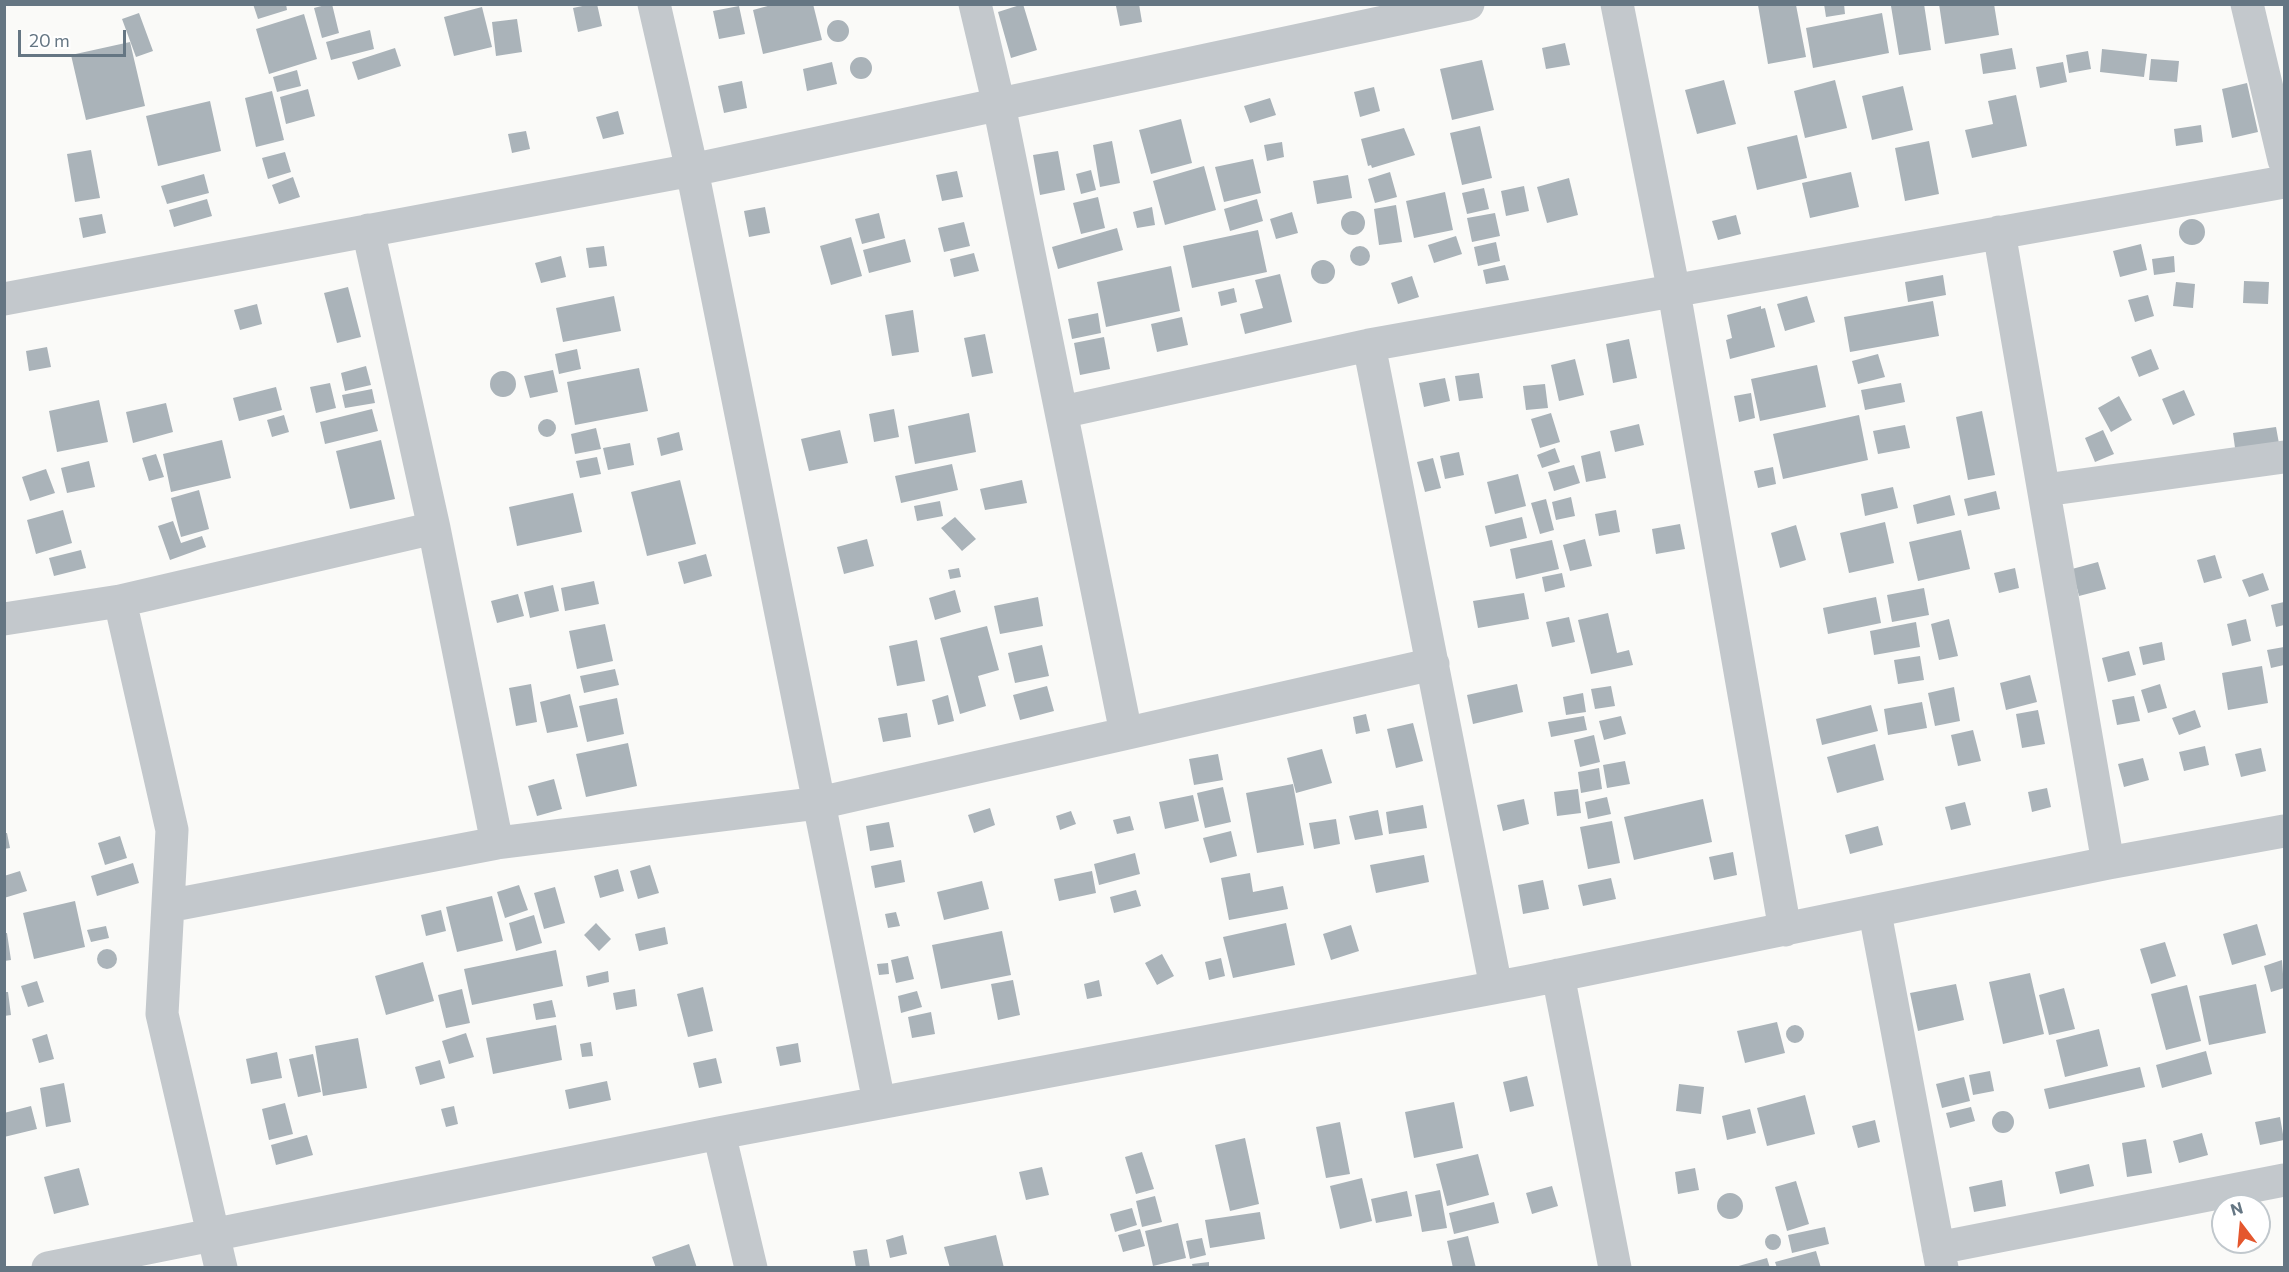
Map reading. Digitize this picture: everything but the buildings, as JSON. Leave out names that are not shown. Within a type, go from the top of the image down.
[{"type":"street","points":[[654,4],[692,170],[879,1102]]},
{"type":"street","points":[[975,4],[999,105],[1126,732]]},
{"type":"street","points":[[4,299],[692,170],[1468,4]]},
{"type":"street","points":[[1617,4],[1674,292],[1785,930]]},
{"type":"street","points":[[2247,4],[2284,160]]},
{"type":"street","points":[[1062,412],[1369,345],[2284,182]]},
{"type":"street","points":[[368,230],[434,528],[497,843]]},
{"type":"street","points":[[1999,232],[2108,863]]},
{"type":"street","points":[[1369,345],[1496,987]]},
{"type":"street","points":[[2045,490],[2284,458]]},
{"type":"street","points":[[4,619],[120,601],[434,528]]},
{"type":"street","points":[[120,601],[172,830],[162,1014],[221,1268]]},
{"type":"street","points":[[168,906],[497,843],[819,803],[1432,664]]},
{"type":"street","points":[[48,1268],[719,1133],[1496,987],[1875,913],[2108,863],[2284,831]]},
{"type":"street","points":[[1875,913],[1940,1258],[2284,1180]]},
{"type":"street","points":[[1558,975],[1615,1268]]},
{"type":"street","points":[[719,1133],[751,1268]]}]
